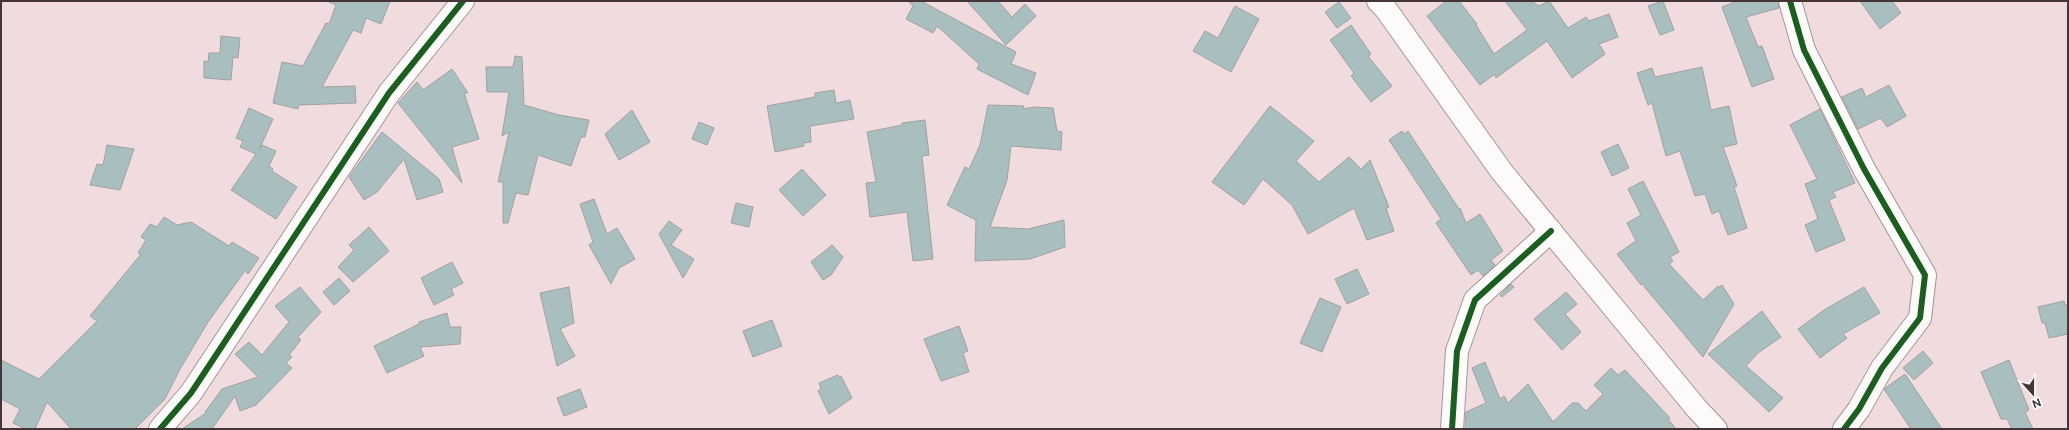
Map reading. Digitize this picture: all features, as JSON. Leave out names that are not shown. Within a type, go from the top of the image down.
[{"type":"main road","points":[[160,429],[191,393],[389,93],[463,1]]},
{"type":"main road","points":[[1378,1],[1386,8],[1502,172],[1692,403],[1716,429]]},
{"type":"main road","points":[[1790,1],[1804,50],[1864,169],[1925,275],[1920,318],[1882,368],[1859,409],[1844,429]]},
{"type":"main road","points":[[1452,429],[1457,351],[1475,300],[1551,230]]},
{"type":"building","points":[[327,1],[390,1],[381,24],[366,18],[361,33],[353,30],[322,87],[355,86],[356,103],[299,105],[298,109],[273,103],[282,62],[303,66],[326,23],[329,24],[336,5]]},
{"type":"building","points":[[908,1],[921,1],[1016,52],[1011,64],[1036,73],[1028,95],[977,69],[979,64],[937,26],[933,33],[906,19],[913,6]]},
{"type":"building","points":[[967,1],[998,1],[1012,17],[1025,4],[1036,16],[1006,45]]},
{"type":"building","points":[[1446,1],[1459,1],[1477,24],[1476,25],[1494,54],[1527,30],[1505,1],[1531,1],[1539,6],[1549,1],[1568,28],[1586,17],[1589,21],[1609,14],[1618,37],[1599,44],[1605,54],[1572,78],[1547,41],[1496,78],[1495,74],[1480,85],[1427,16]]},
{"type":"building","points":[[1663,1],[1674,30],[1660,35],[1648,6]]},
{"type":"building","points":[[1737,1],[1778,1],[1779,8],[1746,17],[1758,47],[1762,46],[1774,79],[1752,87],[1722,7]]},
{"type":"building","points":[[1860,1],[1892,1],[1901,13],[1880,29]]},
{"type":"building","points":[[1339,2],[1351,18],[1337,28],[1325,12]]},
{"type":"building","points":[[1235,6],[1259,19],[1231,72],[1193,51],[1205,31],[1218,38]]},
{"type":"building","points":[[1351,25],[1371,54],[1368,56],[1392,86],[1371,102],[1351,76],[1354,73],[1330,40]]},
{"type":"building","points":[[221,36],[240,38],[238,58],[233,57],[231,80],[204,78],[204,61],[208,62],[209,53],[220,53]]},
{"type":"building","points":[[515,56],[522,57],[524,105],[559,115],[589,120],[585,137],[581,137],[571,166],[538,155],[528,195],[516,193],[508,223],[503,223],[503,182],[498,182],[509,132],[502,136],[509,92],[487,92],[486,67],[513,67]]},
{"type":"building","points":[[1702,67],[1711,110],[1729,106],[1737,144],[1723,147],[1737,186],[1734,187],[1747,228],[1728,235],[1719,211],[1712,214],[1705,194],[1695,196],[1680,151],[1666,156],[1652,103],[1648,105],[1637,73],[1652,68],[1655,77]]},
{"type":"building","points":[[452,69],[468,93],[464,93],[479,139],[452,147],[462,183],[398,103],[417,82],[423,90]]},
{"type":"building","points":[[1889,85],[1906,116],[1887,127],[1881,118],[1858,129],[1842,97],[1862,88],[1866,97]]},
{"type":"building","points":[[834,90],[836,103],[850,100],[854,119],[810,126],[811,142],[803,143],[804,146],[775,152],[767,106],[815,97],[815,93]]},
{"type":"building","points":[[988,105],[1024,106],[1023,109],[1034,107],[1053,108],[1057,131],[1062,132],[1061,150],[1011,146],[1007,180],[990,227],[1028,229],[1064,220],[1065,247],[1030,259],[975,261],[976,220],[947,205],[965,167],[969,169],[980,145]]},
{"type":"building","points":[[1270,106],[1314,141],[1296,161],[1319,182],[1349,157],[1361,169],[1370,160],[1389,207],[1386,208],[1394,231],[1367,240],[1354,208],[1308,234],[1292,205],[1263,179],[1244,205],[1212,182]]},
{"type":"building","points":[[249,108],[273,119],[259,150],[262,145],[276,151],[269,166],[273,169],[272,171],[297,187],[276,219],[231,190],[256,154],[240,147],[243,141],[236,138]]},
{"type":"building","points":[[1820,109],[1855,183],[1833,192],[1836,197],[1829,200],[1845,240],[1816,252],[1805,225],[1818,219],[1805,184],[1817,179],[1790,125]]},
{"type":"building","points":[[632,110],[650,142],[619,160],[605,134]]},
{"type":"building","points":[[925,120],[929,155],[922,156],[933,259],[913,261],[907,212],[870,217],[866,183],[876,182],[867,132],[902,125],[902,123]]},
{"type":"building","points":[[699,122],[714,128],[707,145],[692,139]]},
{"type":"building","points":[[1402,131],[1405,134],[1408,131],[1459,209],[1460,208],[1466,223],[1480,214],[1503,251],[1491,260],[1495,265],[1483,276],[1478,270],[1471,275],[1436,223],[1441,219],[1389,140]]},
{"type":"building","points":[[382,132],[439,179],[443,192],[417,200],[404,159],[377,192],[364,200],[349,177]]},
{"type":"building","points":[[1618,144],[1629,168],[1612,176],[1601,152]]},
{"type":"building","points":[[107,145],[134,149],[120,190],[90,185],[97,164],[103,165]]},
{"type":"building","points":[[802,169],[826,195],[803,216],[779,190]]},
{"type":"building","points":[[1643,181],[1679,252],[1670,257],[1673,261],[1669,264],[1703,300],[1718,286],[1719,287],[1722,285],[1734,304],[1703,357],[1642,284],[1641,285],[1617,254],[1636,241],[1627,223],[1641,215],[1628,189]]},
{"type":"building","points":[[594,199],[607,234],[617,228],[635,259],[619,268],[611,284],[589,245],[593,242],[580,204]]},
{"type":"building","points":[[736,203],[753,207],[749,227],[731,223]]},
{"type":"building","points":[[164,217],[177,225],[191,222],[229,246],[232,242],[259,258],[248,274],[245,271],[208,322],[180,369],[165,399],[135,429],[71,429],[47,402],[35,429],[26,429],[13,423],[20,409],[1,399],[1,360],[39,379],[97,321],[90,316],[141,254],[138,253],[146,240],[141,237],[150,224],[157,227]]},
{"type":"building","points":[[669,221],[682,230],[671,245],[694,259],[683,278],[659,234]]},
{"type":"building","points":[[369,227],[389,251],[353,282],[338,267],[354,250],[349,245]]},
{"type":"building","points":[[832,245],[843,257],[831,275],[823,280],[811,262]]},
{"type":"building","points":[[452,262],[463,283],[451,289],[454,295],[434,305],[421,278]]},
{"type":"building","points":[[1357,269],[1369,294],[1347,304],[1335,279]]},
{"type":"building","points":[[339,278],[350,291],[334,305],[323,292]]},
{"type":"building","points":[[1511,284],[1514,287],[1502,297],[1500,295]]},
{"type":"building","points":[[300,287],[321,312],[298,337],[301,340],[289,355],[292,357],[286,363],[292,368],[256,405],[240,411],[235,396],[212,429],[182,429],[206,413],[205,412],[222,389],[258,377],[235,354],[249,342],[262,355],[289,322],[275,306]]},
{"type":"building","points":[[569,287],[574,323],[560,329],[575,356],[557,366],[540,293]]},
{"type":"building","points":[[1864,287],[1880,313],[1843,334],[1847,338],[1820,358],[1798,329],[1824,310]]},
{"type":"building","points":[[1566,292],[1577,304],[1565,314],[1581,332],[1562,350],[1534,319]]},
{"type":"building","points":[[1320,298],[1341,307],[1322,352],[1300,343]]},
{"type":"building","points":[[2064,301],[2065,305],[2068,305],[2068,334],[2049,338],[2045,323],[2042,323],[2038,307]]},
{"type":"building","points":[[1762,311],[1781,337],[1758,353],[1746,366],[1783,398],[1769,412],[1708,354]]},
{"type":"building","points":[[447,313],[450,327],[461,327],[460,344],[420,347],[424,356],[387,373],[374,346],[419,324],[419,322]]},
{"type":"building","points":[[772,320],[782,346],[753,357],[743,331]]},
{"type":"building","points":[[959,326],[968,351],[963,353],[969,372],[941,381],[924,339]]},
{"type":"building","points":[[1923,351],[1933,363],[1914,380],[1903,368]]},
{"type":"building","points":[[2009,360],[2029,410],[2025,412],[2033,429],[2012,429],[2007,419],[2001,419],[1981,372]]},
{"type":"building","points":[[1485,362],[1500,399],[1504,396],[1508,403],[1528,384],[1553,422],[1572,403],[1578,403],[1586,411],[1603,394],[1594,385],[1611,368],[1618,375],[1625,370],[1670,418],[1668,419],[1676,429],[1465,429],[1466,412],[1486,403],[1472,368]]},
{"type":"building","points":[[1905,374],[1942,429],[1911,429],[1884,389]]},
{"type":"building","points":[[838,375],[839,377],[841,376],[852,398],[829,414],[818,391],[821,388],[819,383]]},
{"type":"building","points":[[580,389],[587,407],[564,416],[557,398]]},
{"type":"cycle path","points":[[160,429],[191,393],[389,93],[463,1]]},
{"type":"cycle path","points":[[1790,1],[1804,50],[1864,169],[1925,275],[1920,318],[1882,368],[1859,409],[1844,429]]},
{"type":"cycle path","points":[[1452,429],[1457,351],[1475,300],[1551,231]]}]
